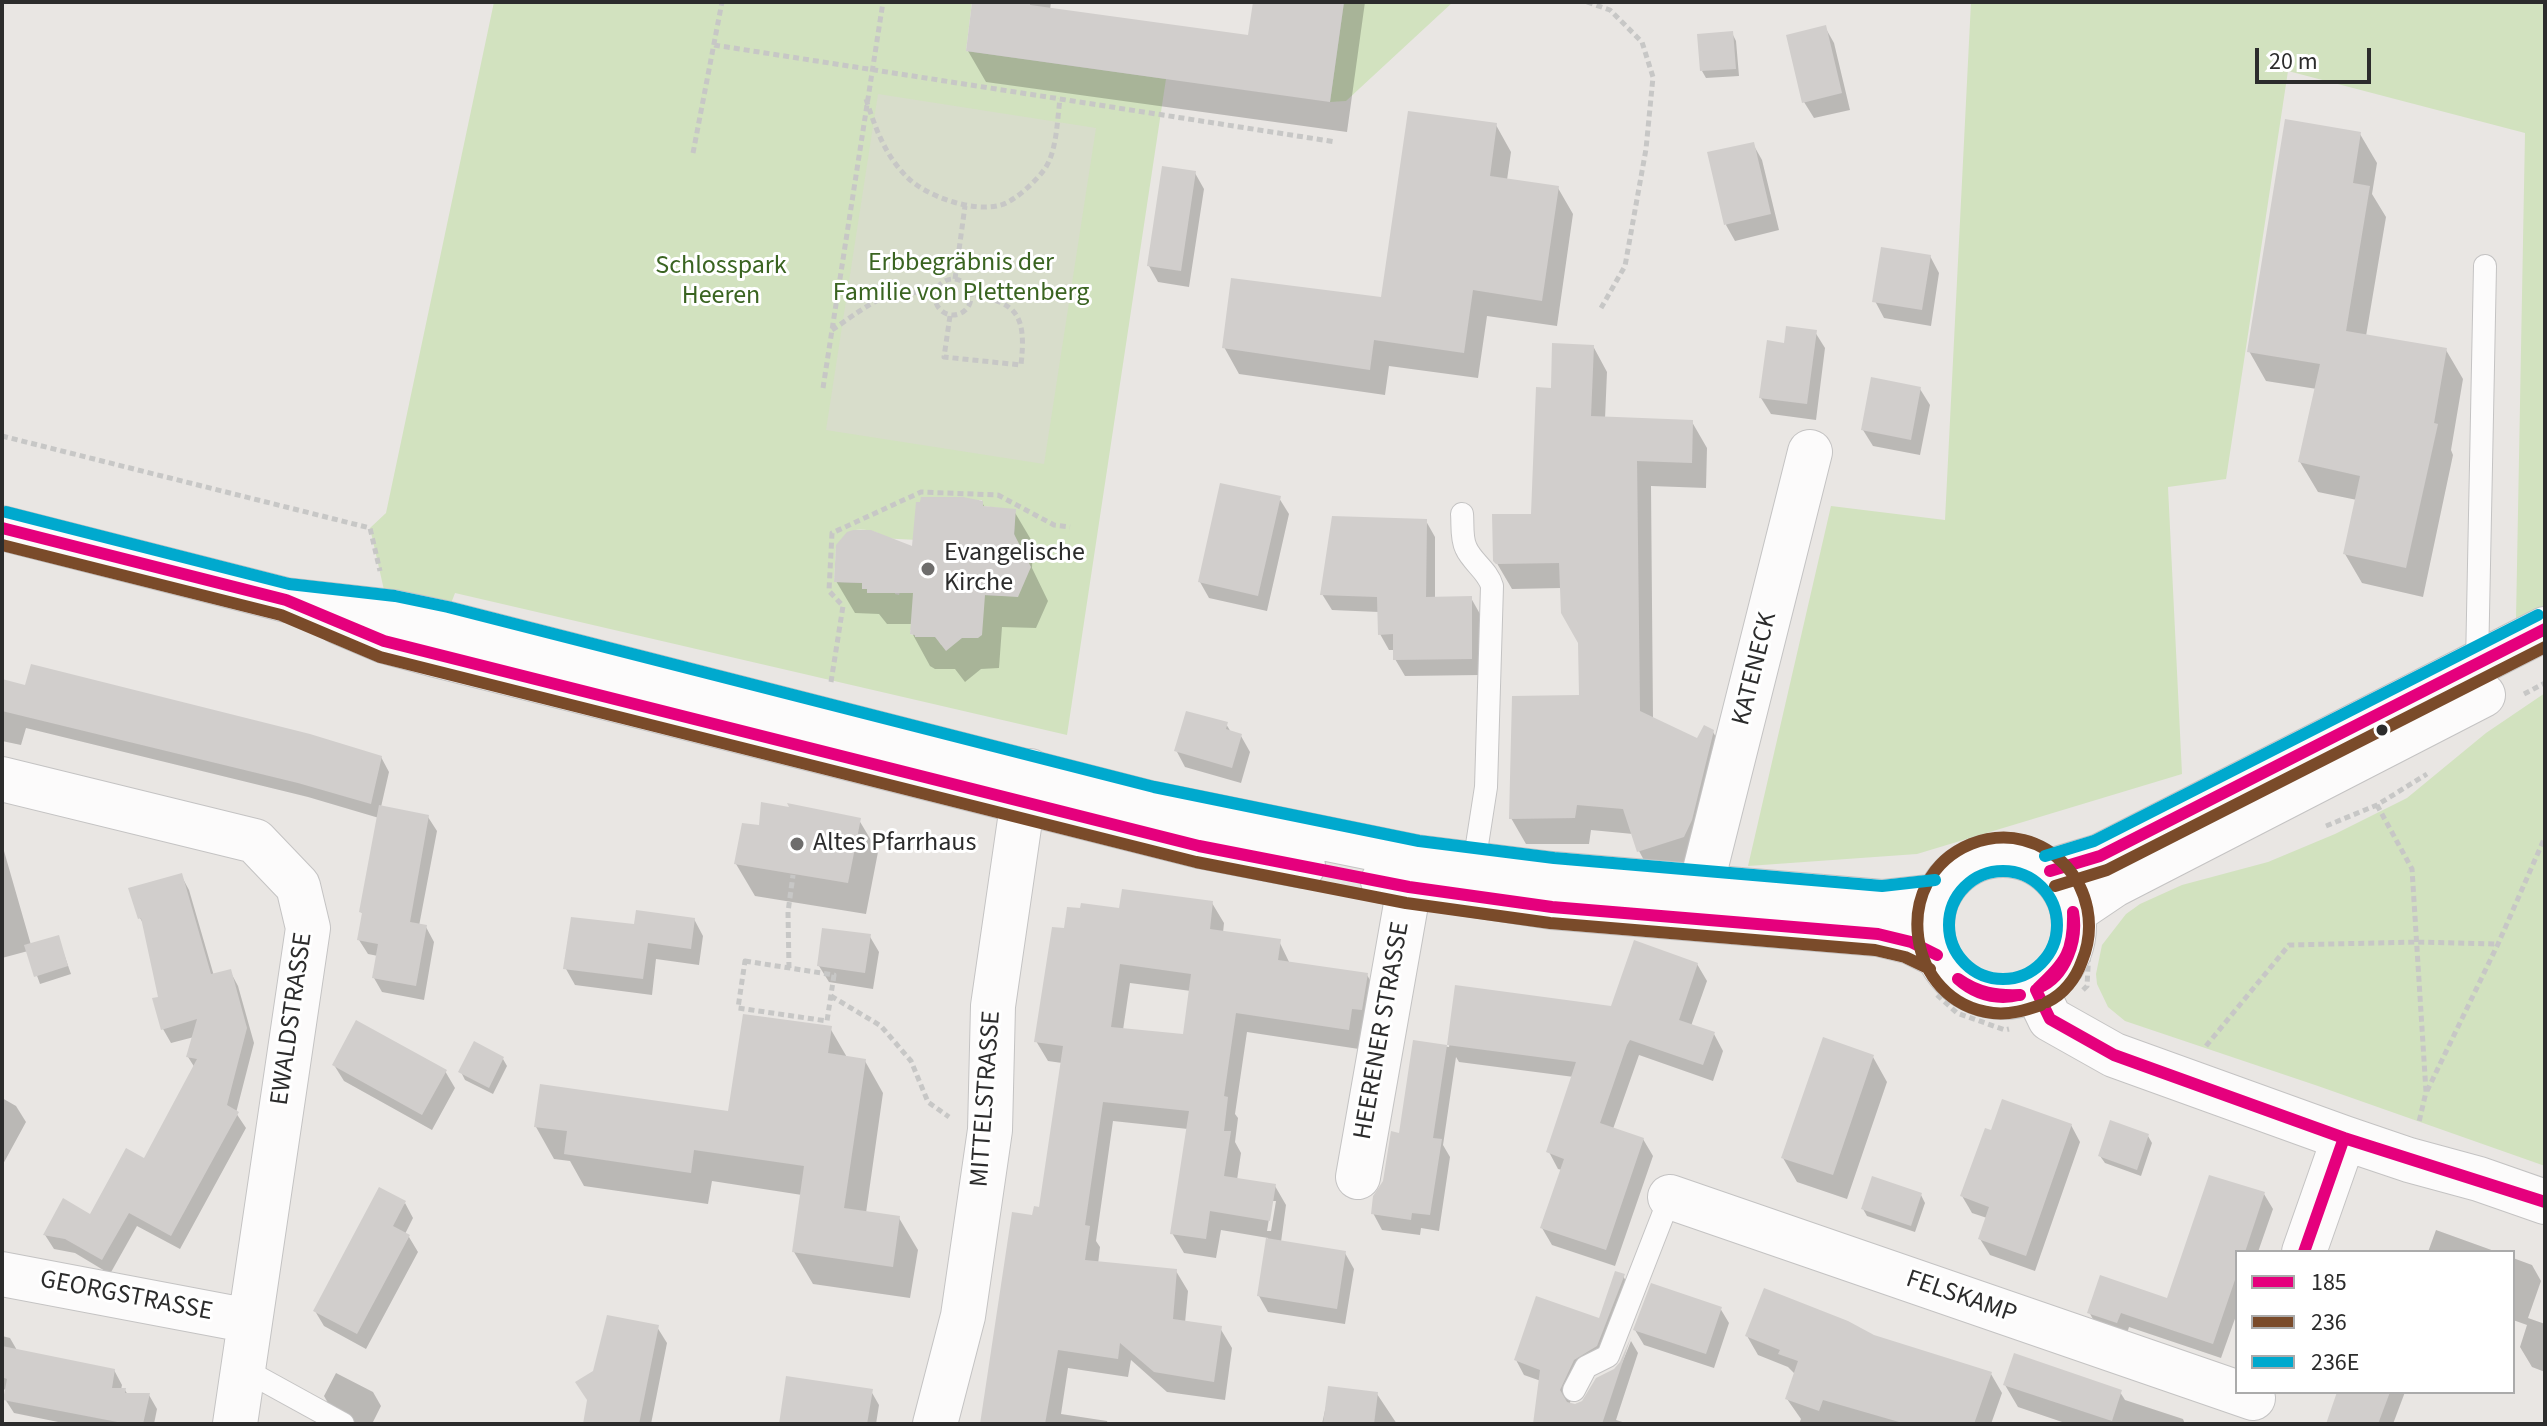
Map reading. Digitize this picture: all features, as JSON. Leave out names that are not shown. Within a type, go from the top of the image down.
[{"type":"main road","name":"KATENECK","points":[[1701,886],[1810,452]]},
{"type":"main road","name":"HEERENER STRASSE","points":[[2,528],[286,600],[393,612],[445,623],[826,718],[1199,846],[1409,887],[1552,907],[1878,934],[1911,942],[1937,955],[1950,974],[1969,989],[1990,997],[2014,997],[2036,990]]},
{"type":"main road","name":"HEERENER STRASSE","points":[[286,600],[384,641],[1027,787],[1150,803],[1416,857],[1552,874],[1882,902],[1937,896]]},
{"type":"main road","points":[[2050,871],[2100,856],[2545,629]]},
{"type":"main road","points":[[2074,912],[2114,885],[2545,662]]},
{"type":"main road","name":"EWALDSTRASSE","points":[[2,779],[255,841],[298,886],[308,928],[235,1424]]},
{"type":"main road","name":"MITTELSTRASSE","points":[[935,1424],[963,1316],[990,1130],[993,1006],[1027,787]]},
{"type":"main road","points":[[1937,955],[1932,936],[1932,916],[1937,896],[1958,870],[1967,863],[1988,856],[2010,854],[2031,859],[2050,871],[2065,890],[2074,912],[2072,949],[2063,966],[2036,990],[2050,1019],[2114,1055],[2344,1138],[2545,1202]]},
{"type":"main road","name":"HEERENER STRASSE","points":[[1358,1177],[1409,887]]},
{"type":"main road","points":[[2305,1250],[2344,1138]]},
{"type":"main road","name":"FELSKAMP","points":[[1670,1197],[2250,1405]]},
{"type":"main road","name":"GEORGSTRASSE","points":[[2,1274],[250,1321]]},
{"type":"lane","points":[[2477,664],[2485,266]]},
{"type":"lane","points":[[1462,514],[1464,545],[1490,578],[1492,586],[1486,787],[1474,864]]},
{"type":"lane","points":[[1574,1390],[1586,1367],[1608,1356],[1670,1197]]},
{"type":"lane","points":[[243,1369],[343,1424]]},
{"type":"path","points":[[693,153],[722,2]]},
{"type":"path","points":[[823,388],[870,69],[883,2]]},
{"type":"path","points":[[1587,2],[1610,10],[1642,42],[1653,77],[1646,149],[1625,266],[1601,308]]},
{"type":"path","points":[[714,45],[1336,142]]},
{"type":"path","points":[[866,98],[886,151],[906,177],[921,188],[965,206],[1000,205],[1019,195],[1045,169],[1053,144],[1060,99]]},
{"type":"path","points":[[955,279],[965,206]]},
{"type":"path","points":[[955,279],[967,285],[972,295],[966,310],[950,316],[936,305],[935,293],[941,283],[955,279]]},
{"type":"path","points":[[831,330],[885,295],[905,291],[935,293]]},
{"type":"path","points":[[950,316],[944,357],[1021,365],[1023,344],[1020,317],[1010,307],[993,298],[972,295]]},
{"type":"path","points":[[826,718],[843,606],[829,591],[832,533],[921,492],[998,495],[1054,525],[1070,527]]},
{"type":"path","points":[[2377,805],[2412,869],[2426,1092]]},
{"type":"path","points":[[2409,1160],[2426,1092],[2498,944],[2545,837]]},
{"type":"path","points":[[789,968],[788,912],[793,875]]},
{"type":"path","points":[[2180,1077],[2289,945],[2498,944]]},
{"type":"path","points":[[745,961],[789,968],[834,975],[827,1021],[738,1008],[745,961]]},
{"type":"path","points":[[831,996],[881,1026],[911,1061],[928,1102],[959,1124],[990,1130]]},
{"type":"green space","name":"Schlosspark Heeren","points":[[494,2],[972,2],[966,51],[1166,79],[1067,735],[455,593],[450,606],[384,590],[370,528],[386,513]],"holes":[[[979,500],[982,500],[983,506],[1015,510],[1014,547],[1027,558],[1009,596],[980,595],[948,648],[940,644],[939,633],[919,637],[910,634],[910,630],[914,630],[916,591],[900,591],[899,595],[895,594],[895,590],[867,593],[867,589],[862,589],[862,583],[834,582],[836,547],[842,546],[850,532],[866,530],[878,533],[878,538],[918,540],[916,503],[979,506]]]},
{"type":"green space","points":[[1344,2],[1453,2],[1346,101],[1330,102]]},
{"type":"green space","points":[[1971,2],[2545,2],[2545,605],[2516,620],[2525,133],[2288,71],[2226,479],[2168,487],[2182,774],[1917,854],[1748,866],[1831,506],[1945,520]]},
{"type":"green space","name":"Erbbegräbnis der Familie von Plettenberg","points":[[878,94],[1096,128],[1044,464],[826,430]]},
{"type":"green space","points":[[2545,693],[2545,1166],[2125,1021],[2108,1007],[2097,984],[2096,974],[2102,945],[2126,914],[2140,904],[2182,885],[2268,862],[2335,834],[2407,798],[2486,733]]},
{"type":"building","points":[[972,2],[1030,2],[1030,5],[1248,35],[1253,2],[1344,2],[1330,102],[966,51]]},
{"type":"building","points":[[1826,25],[1842,93],[1802,103],[1786,35]]},
{"type":"building","points":[[1733,31],[1736,69],[1700,71],[1697,34]]},
{"type":"building","points":[[1408,111],[1497,123],[1490,176],[1559,186],[1542,301],[1473,290],[1464,353],[1374,340],[1370,370],[1222,348],[1231,278],[1381,297]]},
{"type":"building","points":[[2285,119],[2361,132],[2353,183],[2370,186],[2346,331],[2447,348],[2434,423],[2438,424],[2406,568],[2343,554],[2360,476],[2298,462],[2320,364],[2247,352]]},
{"type":"building","points":[[1754,142],[1771,214],[1724,225],[1707,152]]},
{"type":"building","points":[[1162,166],[1196,171],[1181,271],[1147,266]]},
{"type":"building","points":[[1881,247],[1931,255],[1922,310],[1872,302]]},
{"type":"building","points":[[1786,326],[1817,330],[1807,404],[1759,398],[1767,340],[1784,343]]},
{"type":"building","points":[[1552,343],[1594,345],[1591,416],[1693,420],[1692,463],[1637,461],[1640,711],[1697,738],[1704,725],[1714,730],[1692,820],[1684,837],[1637,852],[1623,809],[1577,805],[1575,818],[1509,819],[1512,696],[1579,695],[1578,643],[1561,613],[1559,563],[1496,564],[1493,561],[1492,514],[1531,514],[1536,387],[1551,388]]},
{"type":"building","points":[[1871,377],[1921,387],[1911,440],[1861,430]]},
{"type":"building","points":[[1220,483],[1281,496],[1258,596],[1198,582]]},
{"type":"building","name":"Evangelische Kirche","points":[[921,497],[963,497],[983,501],[983,506],[1016,509],[1014,534],[1031,567],[1018,597],[985,595],[982,635],[962,638],[946,651],[935,637],[910,634],[913,593],[867,593],[867,589],[862,589],[862,583],[834,582],[836,545],[847,532],[871,530],[912,546],[916,502],[920,502]]},
{"type":"building","points":[[1332,516],[1427,519],[1426,597],[1472,596],[1472,659],[1393,660],[1393,634],[1378,635],[1377,597],[1320,595]]},
{"type":"building","points":[[31,664],[310,734],[382,756],[371,804],[298,783],[2,711],[2,679],[25,685]]},
{"type":"building","points":[[1186,711],[1228,722],[1226,729],[1242,734],[1232,768],[1174,751]]},
{"type":"building","name":"Altes Pfarrhaus","points":[[761,802],[789,807],[787,803],[861,818],[848,883],[734,864],[742,823],[759,825]]},
{"type":"building","points":[[379,805],[429,815],[410,922],[427,925],[416,986],[372,978],[378,944],[357,940],[362,913],[359,912]]},
{"type":"building","points":[[182,873],[211,974],[231,969],[247,1028],[227,1105],[239,1112],[171,1236],[129,1213],[102,1260],[65,1239],[43,1235],[63,1198],[90,1214],[126,1148],[144,1158],[197,1059],[186,1057],[197,1019],[161,1030],[152,998],[158,997],[141,918],[138,919],[128,888]]},
{"type":"building","points":[[1122,889],[1213,901],[1210,929],[1281,939],[1278,960],[1368,973],[1362,1010],[1352,1009],[1349,1030],[1236,1013],[1224,1096],[1228,1097],[1224,1131],[1231,1131],[1224,1176],[1276,1184],[1270,1221],[1210,1211],[1206,1239],[1170,1234],[1189,1111],[1103,1102],[1085,1225],[1090,1226],[1085,1260],[1177,1269],[1173,1319],[1222,1326],[1214,1382],[1154,1372],[1120,1343],[1118,1359],[1058,1350],[1045,1424],[980,1424],[1012,1212],[1032,1215],[1034,1206],[1039,1207],[1063,1046],[1034,1042],[1052,927],[1064,928],[1067,907],[1080,908],[1081,903],[1119,908]],"holes":[[[1120,964],[1191,974],[1183,1034],[1111,1027]]]},
{"type":"building","points":[[636,910],[695,918],[691,949],[648,943],[643,979],[563,969],[571,917],[634,924]]},
{"type":"building","points":[[822,928],[871,934],[865,973],[817,966]]},
{"type":"building","points":[[59,935],[68,966],[34,977],[24,945]]},
{"type":"building","points":[[1634,940],[1698,963],[1679,1020],[1715,1032],[1703,1065],[1630,1040],[1627,1045],[1600,1123],[1644,1138],[1606,1250],[1540,1228],[1564,1159],[1546,1152],[1576,1062],[1447,1045],[1455,985],[1611,1006]]},
{"type":"building","points":[[743,1014],[832,1026],[828,1053],[866,1059],[844,1208],[900,1216],[893,1267],[792,1252],[804,1166],[694,1150],[691,1173],[564,1154],[567,1131],[534,1127],[540,1084],[728,1111]]},
{"type":"building","points":[[356,1020],[447,1070],[422,1115],[332,1065]]},
{"type":"building","points":[[1823,1037],[1874,1055],[1833,1175],[1781,1158]]},
{"type":"building","points":[[1413,1040],[1447,1045],[1433,1138],[1442,1139],[1430,1215],[1412,1213],[1411,1220],[1371,1214],[1373,1196],[1383,1181],[1391,1131],[1399,1133]]},
{"type":"building","points":[[474,1041],[504,1057],[489,1088],[458,1072]]},
{"type":"building","points":[[2002,1099],[2072,1124],[2026,1256],[1978,1239],[1989,1207],[1960,1196],[1985,1128],[1991,1130]]},
{"type":"building","points":[[2110,1120],[2149,1134],[2137,1170],[2098,1156]]},
{"type":"building","points":[[2209,1175],[2265,1192],[2246,1250],[2235,1250],[2235,1280],[2213,1344],[2121,1313],[2117,1323],[2087,1313],[2100,1275],[2167,1298]]},
{"type":"building","points":[[1872,1176],[1922,1193],[1911,1226],[1861,1209]]},
{"type":"building","points":[[379,1187],[406,1201],[393,1226],[410,1235],[357,1334],[313,1311]]},
{"type":"building","points":[[1266,1238],[1346,1251],[1337,1309],[1257,1296]]},
{"type":"building","points":[[1615,1271],[1625,1274],[1597,1346],[1574,1360],[1560,1390],[1567,1402],[1575,1404],[1582,1401],[1596,1378],[1614,1369],[1620,1362],[1631,1337],[1602,1424],[1533,1424],[1540,1370],[1514,1360],[1536,1296],[1599,1318]]},
{"type":"building","points":[[1651,1283],[1722,1307],[1706,1354],[1633,1330]]},
{"type":"building","points":[[1764,1288],[1848,1321],[1874,1335],[1992,1372],[1974,1424],[1906,1424],[1823,1400],[1819,1411],[1785,1399],[1798,1361],[1745,1336]]},
{"type":"building","points":[[607,1315],[659,1325],[639,1424],[583,1424],[587,1400],[575,1382],[593,1371]]},
{"type":"building","points":[[2,1346],[115,1369],[112,1388],[126,1388],[125,1393],[150,1393],[143,1424],[128,1424],[3,1400],[7,1379],[2,1377]]},
{"type":"building","points":[[2014,1353],[2122,1390],[2112,1421],[2003,1385]]},
{"type":"building","points":[[786,1376],[873,1389],[867,1424],[779,1424]]},
{"type":"building","points":[[1328,1386],[1378,1392],[1374,1424],[1323,1424]]},
{"type":"building","points":[[2336,1394],[2389,1394],[2378,1424],[2326,1424]]},
{"type":"transit line","name":"236E","points":[[6,512],[289,584],[395,596],[448,607],[1154,787],[1419,841],[1554,858],[1882,886],[1935,880]]},
{"type":"transit line","name":"185","points":[[2,528],[286,600],[384,641],[1199,846],[1409,887],[1552,907],[1878,934],[1911,942],[1937,955]]},
{"type":"transit line","name":"236","points":[[2,545],[281,615],[380,657],[1196,862],[1406,903],[1550,923],[1875,950],[1905,957],[1930,969]]},
{"type":"transit line","name":"236E","points":[[2045,856],[2094,841],[2538,615]]},
{"type":"transit line","name":"185","points":[[2050,871],[2100,856],[2545,629]]},
{"type":"transit line","name":"236","points":[[2055,886],[2107,870],[2545,647]]},
{"type":"transit line","name":"236","points":[[2041,1005],[2018,1012],[1993,1013],[1964,1004],[1941,987],[1926,964],[1918,938],[1919,910],[1927,883],[1945,861],[1971,844],[1998,838],[2024,840],[2046,850],[2065,865],[2079,885],[2087,909],[2089,934],[2082,961],[2069,985],[2047,1002]]},
{"type":"transit line","name":"236E","points":[[2003,871],[2024,875],[2041,887],[2053,904],[2057,925],[2053,946],[2041,963],[2024,975],[2003,979],[1982,975],[1965,963],[1953,946],[1949,925],[1953,904],[1965,887],[1982,875],[2003,871]]},
{"type":"transit line","name":"185","points":[[2038,988],[2062,963],[2070,947],[2073,912]]},
{"type":"transit line","name":"185","points":[[2038,988],[2056,975],[2068,956],[2074,934],[2073,912]]},
{"type":"transit line","name":"185","points":[[1958,979],[1988,993],[2020,995]]},
{"type":"transit line","name":"185","points":[[1958,979],[1987,995],[2020,995]]},
{"type":"transit line","name":"185","points":[[2036,990],[2050,1019],[2114,1055],[2344,1138],[2545,1202]]},
{"type":"transit line","name":"185","points":[[2305,1250],[2344,1138]]},
{"type":"place","name":"Evangelische Kirche","points":[[928,569]]},
{"type":"place","name":"Altes Pfarrhaus","points":[[797,844]]}]
